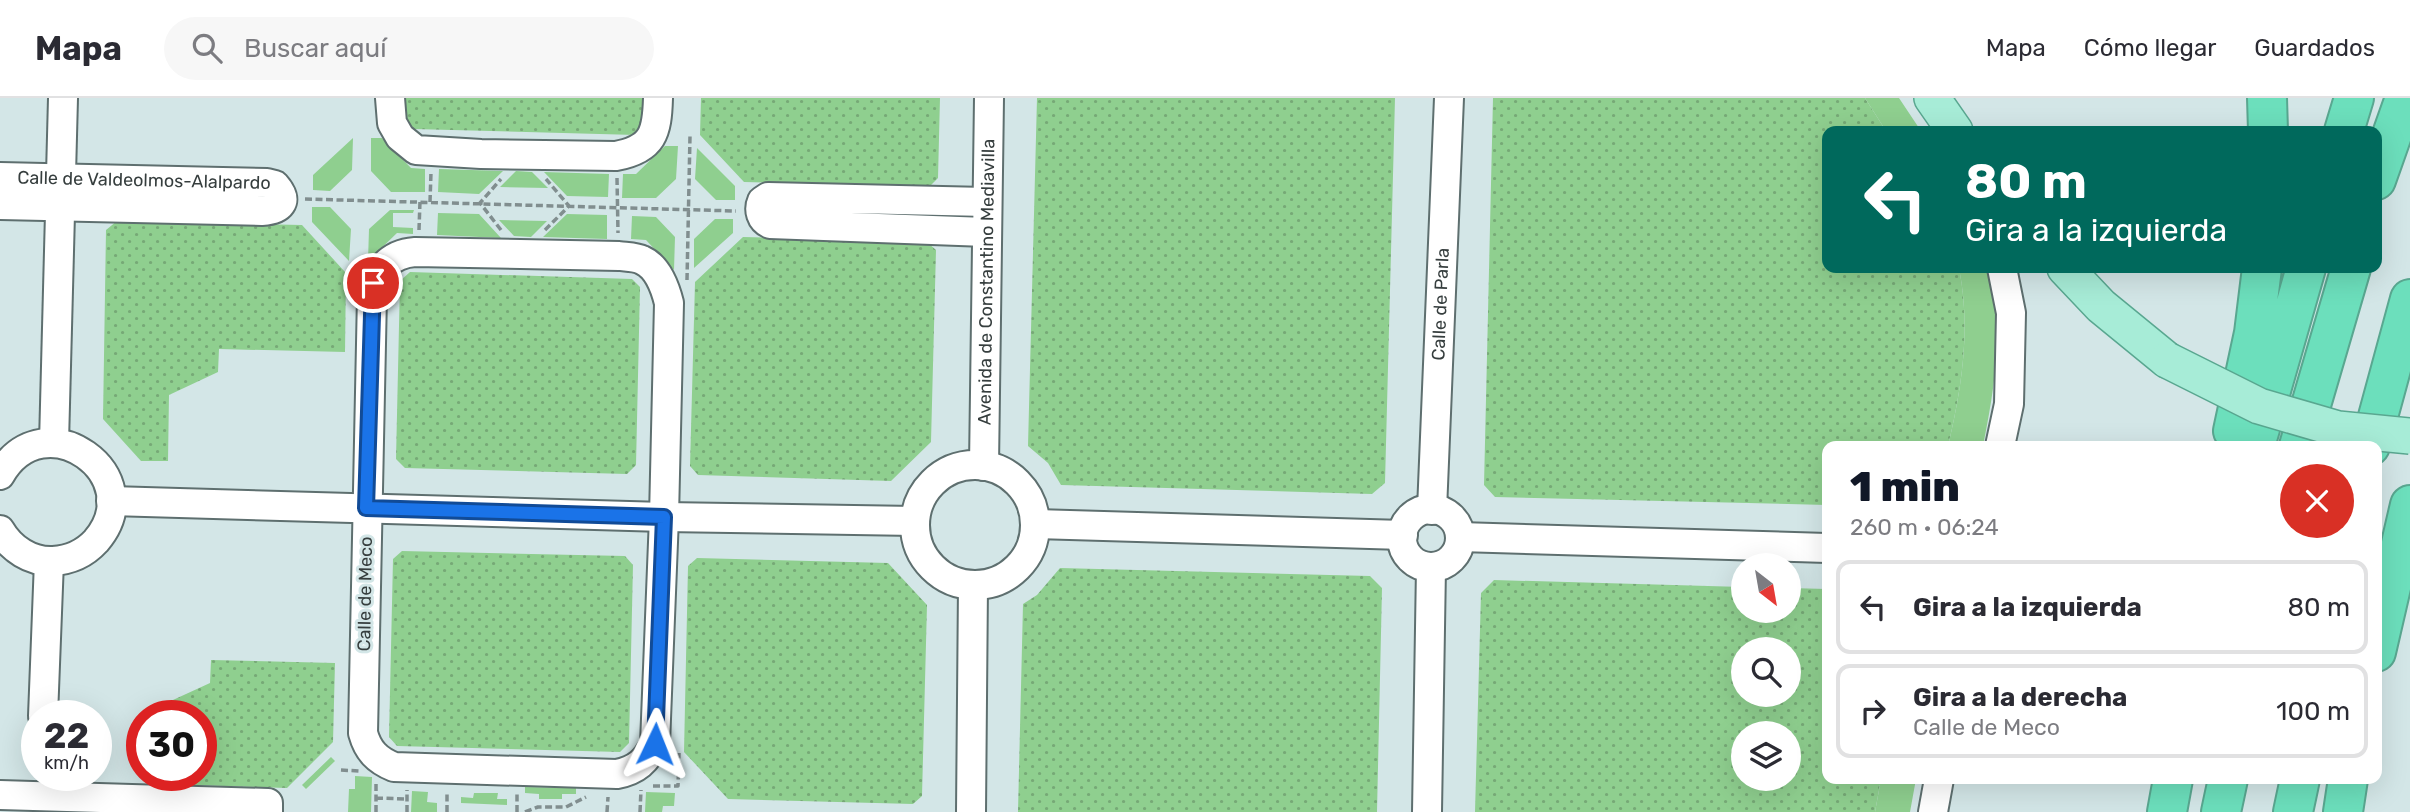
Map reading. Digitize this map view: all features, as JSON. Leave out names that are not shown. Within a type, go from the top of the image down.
[{"type":"highway","points":[[2267,98],[2268,126]]},
{"type":"highway","points":[[2346,126],[2354,98]]},
{"type":"highway","points":[[2382,163],[2405,98]]},
{"type":"highway","points":[[2230,441],[2254,333],[2261,273]]},
{"type":"highway","points":[[2256,441],[2305,273]]},
{"type":"highway","points":[[2300,441],[2350,273]]},
{"type":"highway","points":[[2371,441],[2410,299]]},
{"type":"highway","points":[[2382,626],[2410,505]]},
{"type":"highway","points":[[2167,812],[2172,784]]},
{"type":"highway","points":[[2221,812],[2227,784]]},
{"type":"highway","points":[[2293,812],[2299,784]]},
{"type":"highway","points":[[2343,812],[2346,784]]},
{"type":"main road","points":[[2070,273],[2101,306],[2167,360],[2259,406],[2338,429],[2410,436]]},
{"type":"street","points":[[54,443],[63,98]]},
{"type":"street","points":[[391,110],[400,137],[415,150],[616,156],[644,147],[657,126],[658,98]]},
{"type":"street","name":"Avenida de Constantino Mediavilla","points":[[984,466],[989,98]]},
{"type":"street","name":"Calle de Parla","points":[[1432,510],[1449,98]]},
{"type":"street","name":"Calle de Valdeolmos-Alalpardo","points":[[0,177],[267,183],[275,185],[282,199],[281,206],[276,211],[0,205]]},
{"type":"street","points":[[986,202],[768,197],[762,201],[760,212],[762,219],[770,224],[986,232]]},
{"type":"street","name":"Calle de Meco","points":[[619,256],[415,252],[405,253],[377,273],[372,295],[363,733],[367,746],[376,756],[394,767],[617,774],[630,771],[641,775]]},
{"type":"street","points":[[619,256],[642,260],[658,274],[668,303],[664,517],[655,744],[641,775]]},
{"type":"street","points":[[2001,441],[2009,404],[2011,313],[2002,273]]},
{"type":"street","points":[[0,475],[19,452],[36,445],[69,445],[94,460],[109,486],[111,501],[107,525],[93,544],[73,557],[49,561],[23,554],[12,546],[0,530]]},
{"type":"street","points":[[984,466],[1004,472],[1020,485],[1031,503],[1036,524],[1032,545],[1022,563],[1000,580],[973,586],[947,578],[935,570],[919,548],[915,521],[924,495],[943,475],[956,468],[984,466]]},
{"type":"street","points":[[111,501],[664,517],[915,521]]},
{"type":"street","points":[[1432,510],[1446,513],[1454,520],[1460,537],[1454,557],[1446,563],[1430,567],[1419,565],[1412,560],[1406,552],[1403,535],[1410,518],[1432,510]]},
{"type":"street","points":[[1036,524],[1403,535]]},
{"type":"street","points":[[1460,537],[1822,548]]},
{"type":"street","points":[[44,700],[49,561]]},
{"type":"street","points":[[1427,812],[1430,567]]},
{"type":"street","points":[[971,812],[973,586]]},
{"type":"street","points":[[1933,812],[1938,784]]},
{"type":"street","points":[[0,795],[41,794],[268,803],[268,812]]},
{"type":"path","points":[[687,282],[690,135]]},
{"type":"path","points":[[430,202],[431,166]]},
{"type":"path","points":[[616,169],[619,256]]},
{"type":"path","points":[[480,203],[504,176]]},
{"type":"path","points":[[544,177],[569,206]]},
{"type":"path","points":[[305,199],[742,211]]},
{"type":"path","points":[[419,239],[420,201]]},
{"type":"path","points":[[480,203],[502,231]]},
{"type":"path","points":[[544,232],[569,206]]},
{"type":"path","points":[[640,812],[641,775]]},
{"type":"path","points":[[407,812],[408,783]]},
{"type":"path","points":[[447,783],[447,812]]},
{"type":"path","points":[[517,812],[518,785]]},
{"type":"path","points":[[525,812],[538,807],[566,809],[587,796]]},
{"type":"path","points":[[376,798],[407,799]]},
{"type":"green space","points":[[406,98],[646,98],[645,126],[636,135],[413,129],[405,119]]},
{"type":"green space","points":[[701,98],[940,98],[938,178],[929,187],[744,182],[700,135]]},
{"type":"green space","points":[[1037,98],[1395,98],[1385,483],[1372,494],[1061,485],[1048,463],[1028,446]]},
{"type":"green space","points":[[1493,98],[1865,98],[1883,126],[1822,126],[1822,273],[1960,273],[1964,313],[1963,357],[1949,441],[1822,441],[1822,505],[1495,497],[1484,485]]},
{"type":"green space","points":[[1865,98],[1899,98],[1918,126],[1883,126]]},
{"type":"green space","points":[[353,138],[352,170],[330,191],[313,190],[313,175]]},
{"type":"green space","points":[[371,138],[382,138],[411,168],[425,169],[425,192],[391,192],[371,171]]},
{"type":"green space","points":[[665,146],[678,146],[676,179],[656,198],[622,198],[623,174],[636,174]]},
{"type":"green space","points":[[697,148],[735,186],[735,200],[716,200],[695,179]]},
{"type":"green space","points":[[439,169],[503,171],[479,194],[438,192]]},
{"type":"green space","points":[[516,171],[532,172],[548,188],[500,187]]},
{"type":"green space","points":[[544,172],[609,174],[608,197],[567,196]]},
{"type":"green space","points":[[312,207],[330,207],[351,229],[349,261],[312,222]]},
{"type":"green space","points":[[390,210],[414,210],[413,213],[393,213],[393,227],[413,228],[413,234],[397,233],[368,261],[369,229]]},
{"type":"green space","points":[[438,213],[479,214],[501,238],[437,235]]},
{"type":"green space","points":[[567,214],[607,215],[607,239],[543,237]]},
{"type":"green space","points":[[632,216],[656,217],[675,237],[674,270],[646,240],[631,239]]},
{"type":"green space","points":[[715,219],[733,219],[733,233],[694,268],[694,239]]},
{"type":"green space","points":[[499,220],[547,221],[531,237],[514,236]]},
{"type":"green space","points":[[117,221],[302,225],[346,273],[345,352],[219,349],[218,372],[169,395],[168,461],[141,461],[103,419],[106,230]]},
{"type":"green space","points":[[743,237],[927,242],[936,250],[931,442],[891,481],[698,475],[690,466],[695,282]]},
{"type":"green space","points":[[410,272],[632,279],[640,287],[636,465],[627,474],[405,468],[396,459],[400,281]]},
{"type":"green space","points":[[1960,273],[1992,273],[1997,313],[1996,357],[1984,441],[1949,441],[1963,357],[1963,290]]},
{"type":"green space","points":[[402,551],[625,556],[633,565],[629,743],[620,752],[397,746],[389,737],[393,559]]},
{"type":"green space","points":[[697,558],[888,563],[927,605],[922,796],[913,804],[728,799],[684,752],[688,566]]},
{"type":"green space","points":[[1060,568],[1370,576],[1382,588],[1377,812],[1018,812],[1023,604],[1037,595]]},
{"type":"green space","points":[[1494,580],[1731,587],[1731,623],[1801,623],[1801,588],[1822,589],[1822,784],[1880,784],[1875,812],[1475,812],[1481,593]]},
{"type":"green space","points":[[211,660],[335,663],[333,742],[287,788],[217,786],[217,700],[173,700],[210,683]]},
{"type":"green space","points":[[331,757],[335,761],[306,789],[302,785]]},
{"type":"green space","points":[[355,776],[372,777],[371,812],[348,812],[349,789],[355,789]]},
{"type":"green space","points":[[1880,784],[1915,784],[1910,812],[1875,812]]},
{"type":"green space","points":[[525,787],[576,788],[576,794],[562,794],[562,799],[539,799],[539,794],[525,793]]},
{"type":"green space","points":[[412,791],[428,792],[427,802],[437,803],[437,812],[411,812]]},
{"type":"green space","points":[[646,792],[675,793],[674,806],[663,806],[662,812],[645,812]]},
{"type":"green space","points":[[474,793],[498,793],[497,799],[507,799],[507,805],[461,803],[461,797],[473,798]]},
{"type":"route","points":[[373,283],[366,508],[664,517],[655,744]]}]
